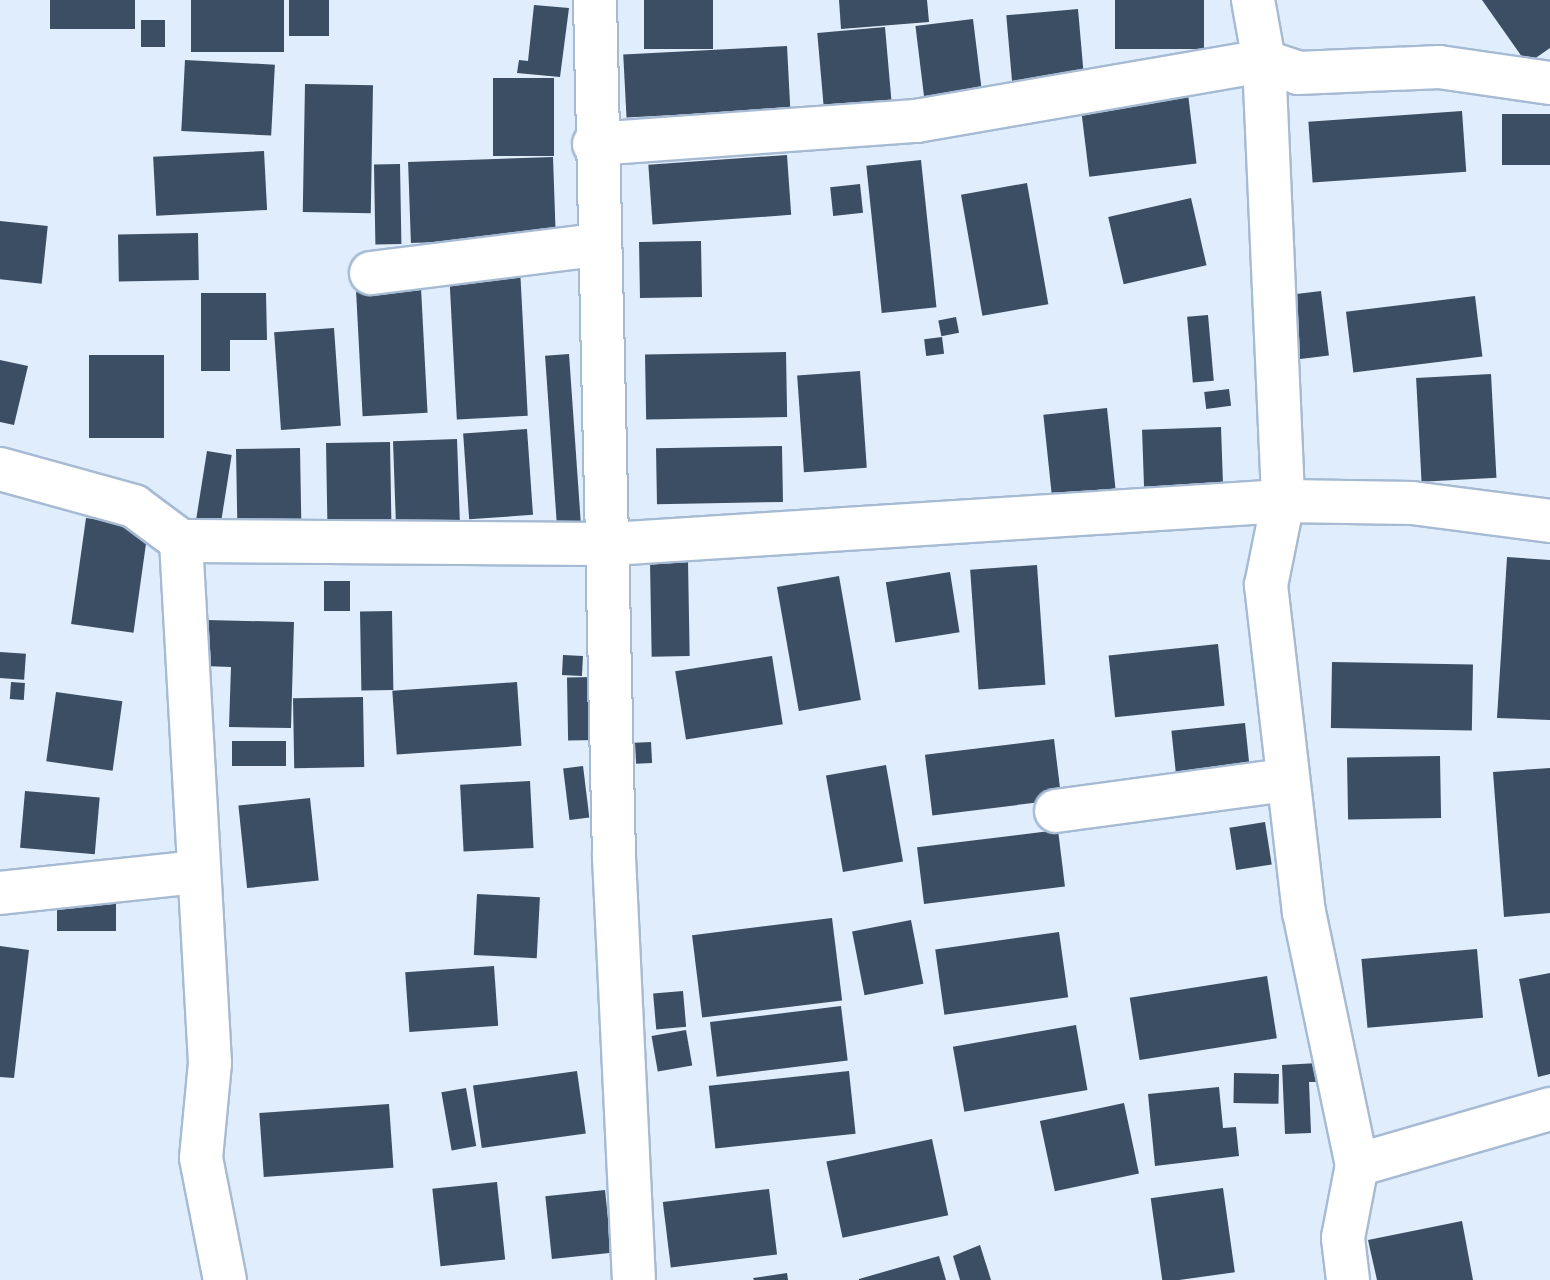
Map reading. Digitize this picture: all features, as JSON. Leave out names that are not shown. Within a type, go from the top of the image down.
[{"type":"street","points":[[595,0],[594,144],[611,544],[614,857],[634,1280]]},
{"type":"street","points":[[1253,0],[1264,61],[1283,501],[1266,585],[1284,780],[1357,1165],[1343,1238],[1348,1280]]},
{"type":"street","points":[[594,144],[916,121],[1264,61],[1298,73],[1439,67],[1550,83]]},
{"type":"street","points":[[371,273],[597,245]]},
{"type":"street","points":[[0,469],[134,506],[181,541],[611,544],[1283,501],[1412,503],[1550,521]]},
{"type":"street","points":[[181,541],[196,872],[210,1063],[201,1158],[225,1280]]},
{"type":"street","points":[[1056,811],[1284,780]]},
{"type":"street","points":[[0,893],[196,872]]},
{"type":"street","points":[[1357,1165],[1550,1109]]},
{"type":"building","points":[[50,0],[135,0],[135,29],[50,29]]},
{"type":"building","points":[[191,0],[284,0],[284,52],[191,52]]},
{"type":"building","points":[[289,0],[329,0],[329,36],[289,36]]},
{"type":"building","points":[[644,0],[713,0],[713,49],[644,49]]},
{"type":"building","points":[[839,0],[927,0],[929,22],[841,29]]},
{"type":"building","points":[[1115,0],[1204,0],[1204,49],[1115,49]]},
{"type":"building","points":[[1482,0],[1550,0],[1550,48],[1527,64]]},
{"type":"building","points":[[534,5],[569,8],[560,77],[517,73],[519,60],[528,61]]},
{"type":"building","points":[[1078,9],[1085,89],[1013,95],[1006,15]]},
{"type":"building","points":[[973,19],[983,97],[925,104],[915,26]]},
{"type":"building","points":[[141,20],[165,20],[165,47],[141,47]]},
{"type":"building","points":[[885,27],[892,106],[824,112],[817,33]]},
{"type":"building","points":[[787,46],[790,109],[627,117],[623,55]]},
{"type":"building","points":[[185,60],[275,65],[271,136],[181,131]]},
{"type":"building","points":[[493,78],[554,78],[554,156],[493,156]]},
{"type":"building","points":[[305,84],[373,85],[371,213],[303,212]]},
{"type":"building","points":[[1188,94],[1197,163],[1089,177],[1081,107]]},
{"type":"building","points":[[1462,111],[1466,172],[1313,183],[1308,122]]},
{"type":"building","points":[[1502,114],[1550,114],[1550,165],[1502,165]]},
{"type":"building","points":[[264,151],[267,210],[156,216],[153,157]]},
{"type":"building","points":[[787,155],[791,215],[653,225],[648,165]]},
{"type":"building","points":[[553,157],[556,238],[411,243],[408,162]]},
{"type":"building","points":[[921,160],[936,307],[882,313],[866,166]]},
{"type":"building","points":[[374,164],[400,164],[401,244],[375,244]]},
{"type":"building","points":[[1027,183],[1048,304],[982,316],[961,195]]},
{"type":"building","points":[[860,184],[863,213],[833,216],[830,187]]},
{"type":"building","points":[[1191,198],[1207,265],[1124,284],[1108,217]]},
{"type":"building","points":[[0,221],[48,226],[42,284],[0,279]]},
{"type":"building","points":[[198,233],[199,280],[119,281],[118,234]]},
{"type":"building","points":[[701,241],[702,297],[640,298],[639,242]]},
{"type":"building","points":[[520,268],[528,416],[457,420],[449,272]]},
{"type":"building","points":[[421,288],[428,413],[363,416],[356,291]]},
{"type":"building","points":[[1321,291],[1329,356],[1296,360],[1288,295]]},
{"type":"building","points":[[201,293],[266,293],[267,340],[230,340],[230,371],[201,371]]},
{"type":"building","points":[[1475,296],[1482,357],[1353,372],[1346,312]]},
{"type":"building","points":[[1208,315],[1214,381],[1193,383],[1187,317]]},
{"type":"building","points":[[956,317],[959,333],[941,336],[938,320]]},
{"type":"building","points":[[334,328],[341,426],[281,430],[274,332]]},
{"type":"building","points":[[942,337],[944,354],[926,356],[924,339]]},
{"type":"building","points":[[786,352],[787,417],[646,419],[645,354]]},
{"type":"building","points":[[569,354],[581,524],[557,525],[545,356]]},
{"type":"building","points":[[89,355],[164,355],[164,438],[89,438]]},
{"type":"building","points":[[0,360],[28,366],[14,425],[0,422]]},
{"type":"building","points":[[860,371],[867,468],[804,472],[797,375]]},
{"type":"building","points":[[1491,374],[1496,478],[1422,482],[1416,378]]},
{"type":"building","points":[[1229,389],[1231,406],[1206,409],[1204,392]]},
{"type":"building","points":[[1107,408],[1115,489],[1052,495],[1043,415]]},
{"type":"building","points":[[1221,427],[1223,484],[1144,487],[1142,430]]},
{"type":"building","points":[[527,429],[533,515],[469,519],[463,433]]},
{"type":"building","points":[[457,439],[460,528],[396,530],[393,441]]},
{"type":"building","points":[[390,442],[392,530],[328,531],[326,443]]},
{"type":"building","points":[[782,446],[783,502],[657,504],[656,448]]},
{"type":"building","points":[[300,448],[301,531],[237,532],[236,449]]},
{"type":"building","points":[[207,451],[232,455],[219,535],[194,531]]},
{"type":"building","points":[[86,518],[148,527],[133,633],[71,624]]},
{"type":"building","points":[[1507,557],[1550,560],[1550,720],[1497,718]]},
{"type":"building","points":[[688,561],[690,656],[652,657],[650,562]]},
{"type":"building","points":[[1037,565],[1045,685],[979,689],[970,570]]},
{"type":"building","points":[[950,572],[960,632],[895,642],[886,582]]},
{"type":"building","points":[[839,576],[861,700],[799,711],[777,587]]},
{"type":"building","points":[[324,581],[350,581],[350,611],[324,611]]},
{"type":"building","points":[[392,611],[393,690],[361,691],[360,612]]},
{"type":"building","points":[[206,620],[294,622],[291,728],[229,727],[231,667],[204,666]]},
{"type":"building","points":[[1218,644],[1224,706],[1115,717],[1109,655]]},
{"type":"building","points":[[0,652],[26,654],[24,680],[0,678]]},
{"type":"building","points":[[563,655],[583,656],[582,676],[562,675]]},
{"type":"building","points":[[772,656],[783,724],[686,739],[675,671]]},
{"type":"building","points":[[1332,662],[1473,664],[1472,730],[1331,728]]},
{"type":"building","points":[[567,677],[594,677],[595,740],[568,740]]},
{"type":"building","points":[[11,682],[25,683],[24,700],[10,699]]},
{"type":"building","points":[[517,682],[521,746],[397,755],[392,691]]},
{"type":"building","points":[[56,692],[122,701],[113,771],[46,761]]},
{"type":"building","points":[[363,697],[364,767],[294,768],[293,698]]},
{"type":"building","points":[[1245,723],[1251,778],[1177,785],[1171,731]]},
{"type":"building","points":[[1054,739],[1061,800],[932,815],[925,755]]},
{"type":"building","points":[[232,741],[286,741],[286,766],[232,766]]},
{"type":"building","points":[[651,742],[652,763],[636,764],[635,743]]},
{"type":"building","points":[[1440,756],[1441,818],[1348,820],[1347,758]]},
{"type":"building","points":[[886,765],[903,862],[843,872],[826,776]]},
{"type":"building","points":[[583,766],[589,818],[569,820],[563,768]]},
{"type":"building","points":[[1550,768],[1550,913],[1504,917],[1493,772]]},
{"type":"building","points":[[530,781],[534,848],[464,852],[460,785]]},
{"type":"building","points":[[25,791],[100,798],[95,854],[20,848]]},
{"type":"building","points":[[310,798],[319,881],[247,888],[238,806]]},
{"type":"building","points":[[1265,822],[1272,864],[1236,870],[1229,828]]},
{"type":"building","points":[[1058,830],[1065,887],[924,904],[917,847]]},
{"type":"building","points":[[477,894],[540,897],[537,958],[474,955]]},
{"type":"building","points":[[57,903],[116,903],[116,931],[57,931]]},
{"type":"building","points":[[832,918],[842,1000],[702,1018],[692,935]]},
{"type":"building","points":[[911,920],[923,984],[865,995],[852,931]]},
{"type":"building","points":[[1059,932],[1068,997],[944,1015],[935,949]]},
{"type":"building","points":[[0,946],[29,950],[14,1078],[0,1077]]},
{"type":"building","points":[[1477,949],[1483,1018],[1367,1028],[1361,959]]},
{"type":"building","points":[[494,966],[498,1026],[409,1032],[405,972]]},
{"type":"building","points":[[1550,973],[1550,1074],[1538,1077],[1519,979]]},
{"type":"building","points":[[1267,976],[1277,1038],[1140,1060],[1130,998]]},
{"type":"building","points":[[683,991],[686,1027],[656,1029],[653,994]]},
{"type":"building","points":[[841,1006],[848,1061],[717,1077],[710,1022]]},
{"type":"building","points":[[1076,1025],[1087,1090],[964,1112],[953,1047]]},
{"type":"building","points":[[686,1030],[692,1065],[658,1072],[652,1036]]},
{"type":"building","points":[[1318,1063],[1318,1082],[1309,1082],[1311,1133],[1285,1134],[1282,1065]]},
{"type":"building","points":[[577,1071],[586,1133],[482,1148],[473,1086]]},
{"type":"building","points":[[849,1071],[856,1134],[715,1148],[709,1086]]},
{"type":"building","points":[[1234,1073],[1279,1074],[1278,1104],[1233,1103]]},
{"type":"building","points":[[1219,1087],[1223,1128],[1236,1127],[1239,1156],[1155,1166],[1148,1094]]},
{"type":"building","points":[[466,1088],[476,1146],[452,1150],[441,1092]]},
{"type":"building","points":[[1124,1103],[1139,1173],[1055,1191],[1040,1121]]},
{"type":"building","points":[[389,1104],[393,1168],[264,1177],[259,1113]]},
{"type":"building","points":[[932,1139],[948,1215],[843,1238],[826,1161]]},
{"type":"building","points":[[497,1182],[505,1260],[441,1266],[432,1189]]},
{"type":"building","points":[[1223,1188],[1235,1272],[1162,1280],[1151,1198]]},
{"type":"building","points":[[769,1189],[777,1255],[671,1268],[663,1202]]},
{"type":"building","points":[[605,1190],[612,1253],[552,1259],[545,1196]]},
{"type":"building","points":[[1462,1221],[1473,1280],[1377,1280],[1368,1240]]},
{"type":"building","points":[[980,1245],[991,1280],[960,1280],[953,1256]]},
{"type":"building","points":[[939,1256],[946,1280],[859,1280],[859,1279]]},
{"type":"building","points":[[787,1273],[788,1280],[753,1278]]}]
